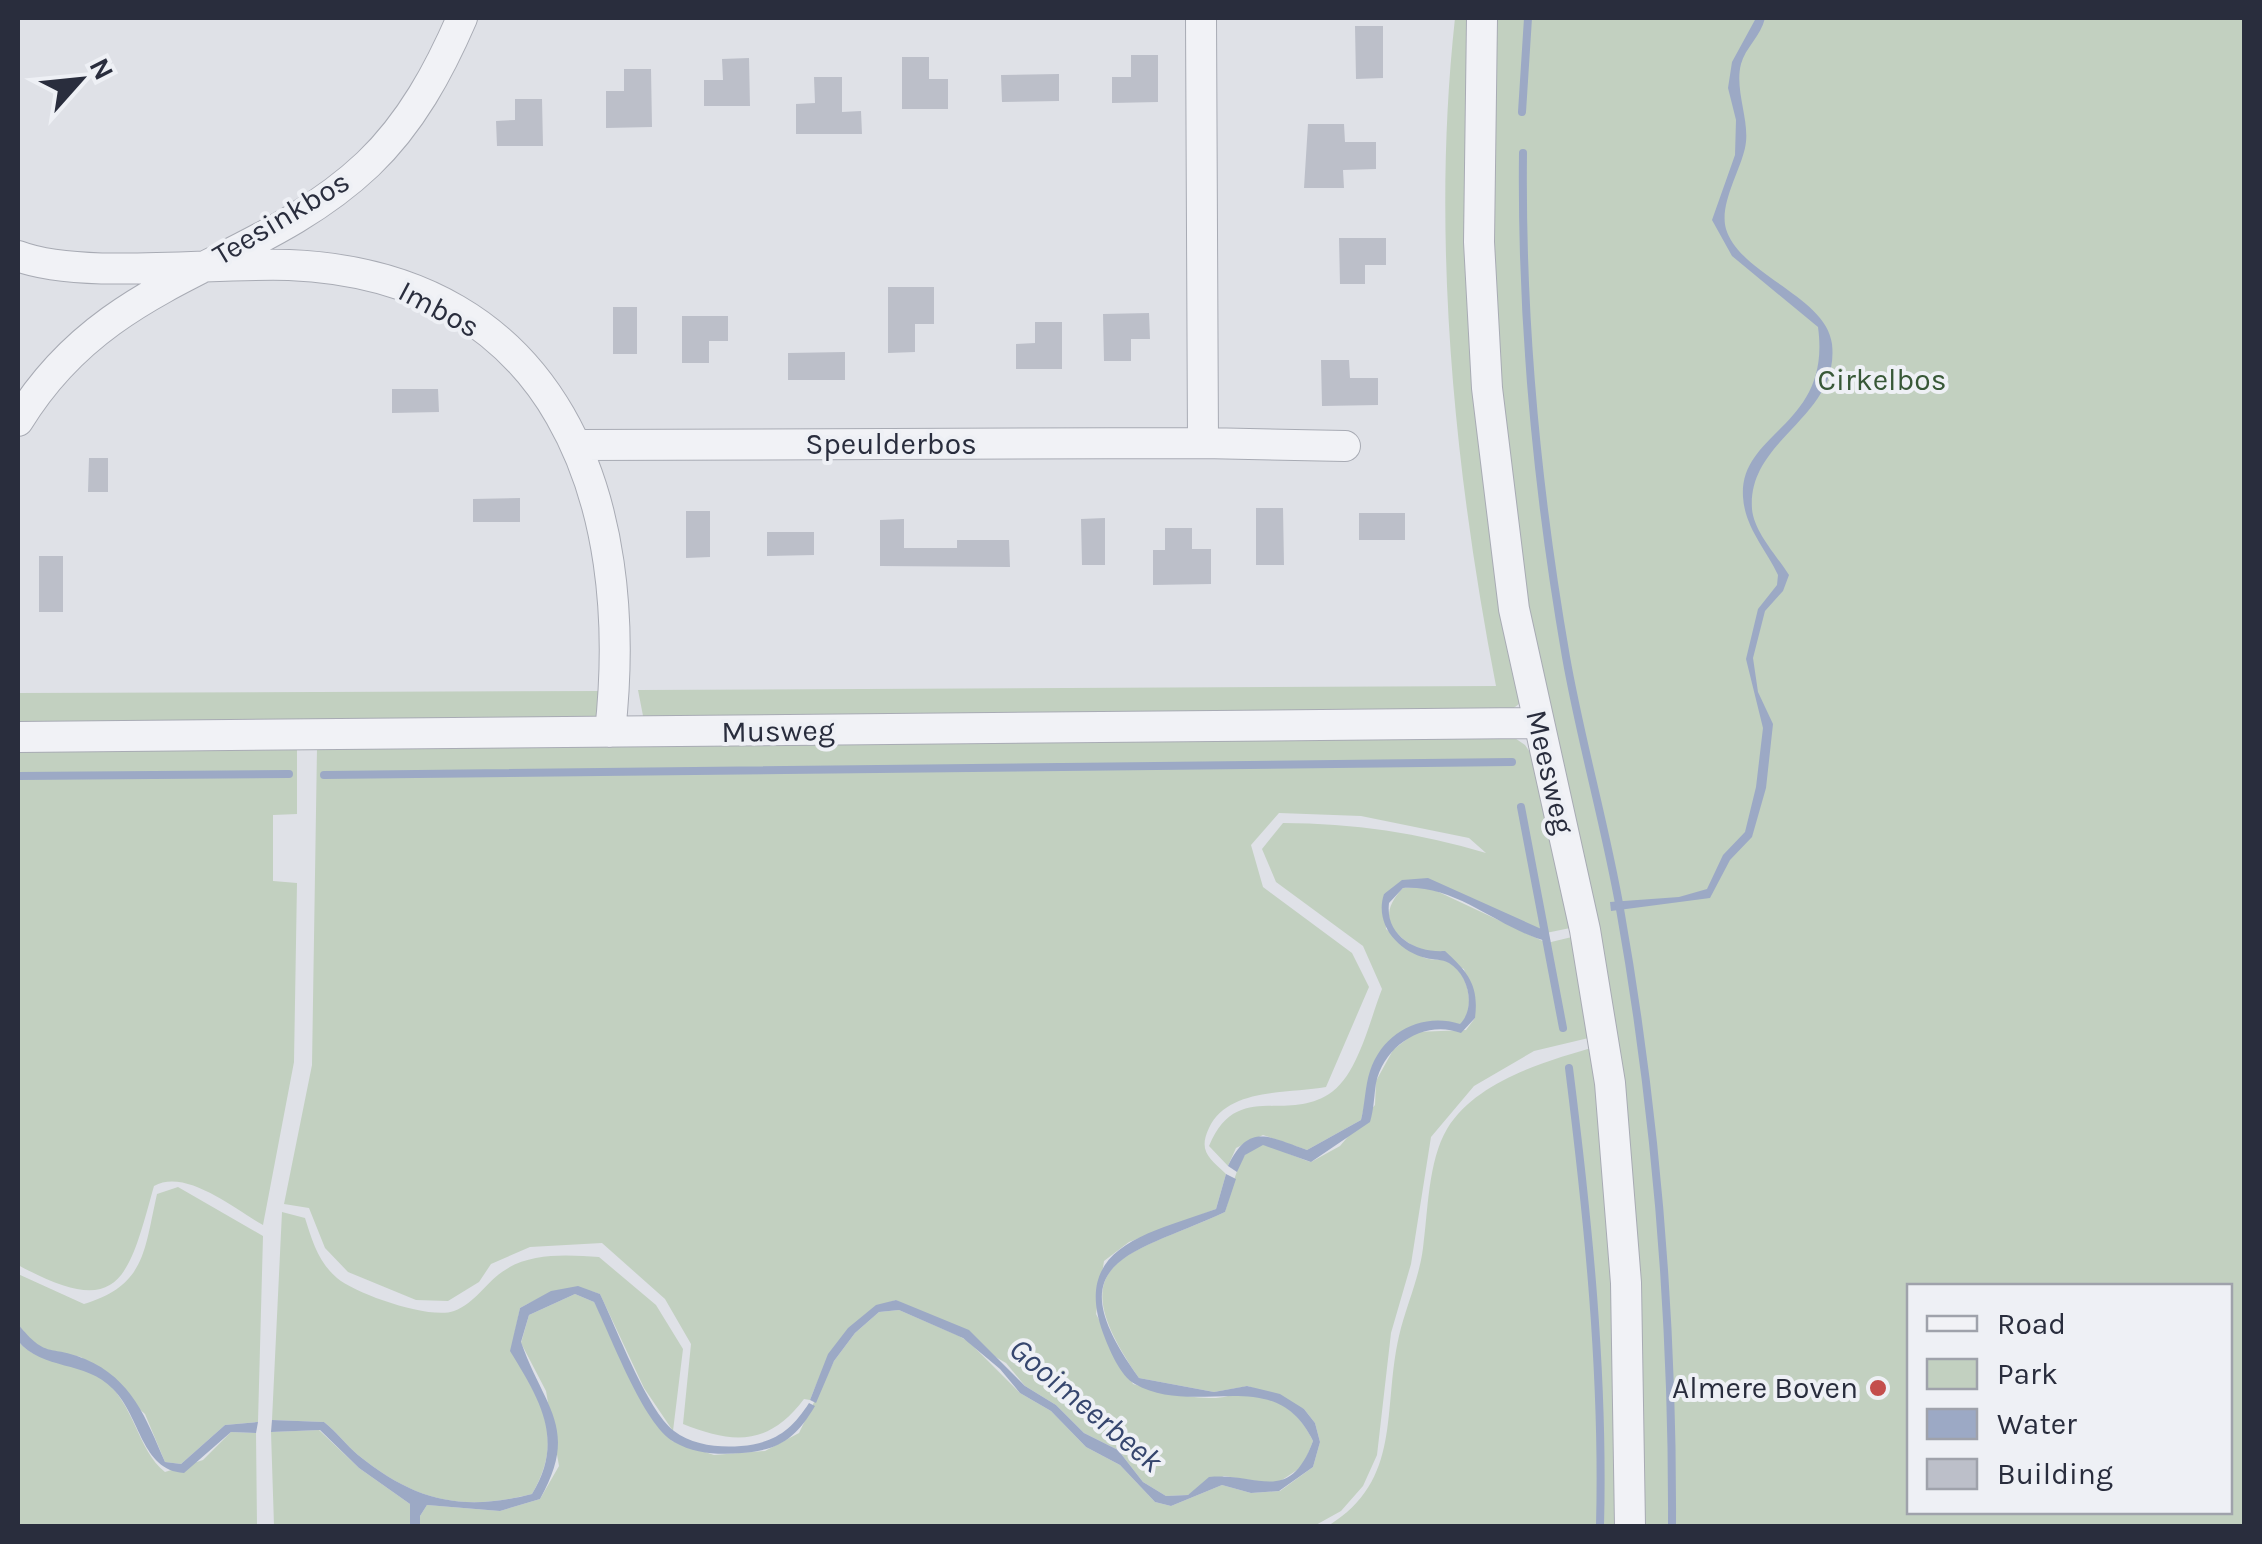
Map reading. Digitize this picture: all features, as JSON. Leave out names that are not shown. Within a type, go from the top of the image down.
[{"type":"street","name":"Teesinkbos","points":[[18,256],[94,266],[202,265],[318,202],[367,165],[400,128],[442,65],[462,18]]},
{"type":"street","points":[[1201,18],[1203,443]]},
{"type":"street","name":"Meesweg","points":[[1482,18],[1479,242],[1488,388],[1512,592],[1584,930],[1610,1083],[1626,1283],[1630,1526]]},
{"type":"street","points":[[18,422],[37,391],[80,344],[117,314],[202,265]]},
{"type":"street","name":"Imbos","points":[[202,265],[331,267],[418,292],[452,309],[509,351],[579,444],[602,515],[613,572],[618,666],[610,732]]},
{"type":"street","name":"Speulderbos","points":[[579,444],[1345,446]]},
{"type":"street","name":"Musweg","points":[[18,737],[1538,723]]},
{"type":"green space","points":[[1455,18],[1479,18],[1519,704],[1503,716],[645,726],[638,690],[1496,686],[1468,521],[1451,353],[1445,184]]},
{"type":"green space","name":"Cirkelbos","points":[[1491,18],[2244,18],[2244,1526],[1632,1526],[1627,1179],[1521,590],[1496,388]]},
{"type":"green space","points":[[604,691],[595,726],[18,728],[18,693]]},
{"type":"green space","points":[[1509,734],[1525,745],[1538,764],[1575,927],[1546,933],[1428,879],[1384,894],[1386,929],[1420,955],[1448,962],[1461,974],[1468,991],[1466,1018],[1461,1025],[1442,1021],[1427,1024],[1387,1048],[1374,1066],[1361,1120],[1307,1150],[1263,1135],[1236,1148],[1228,1166],[1209,1146],[1220,1126],[1247,1108],[1312,1102],[1339,1086],[1355,1061],[1382,989],[1363,946],[1276,882],[1262,849],[1283,823],[1386,830],[1486,853],[1469,838],[1361,816],[1279,813],[1251,845],[1263,887],[1352,953],[1369,987],[1326,1087],[1245,1099],[1230,1105],[1209,1128],[1205,1148],[1226,1174],[1216,1209],[1129,1242],[1104,1261],[1096,1314],[1133,1384],[1199,1397],[1258,1395],[1278,1402],[1302,1423],[1313,1441],[1303,1466],[1276,1484],[1224,1476],[1188,1495],[1166,1496],[1143,1482],[1118,1450],[1084,1433],[1056,1405],[1025,1386],[1006,1363],[896,1300],[865,1315],[853,1326],[832,1354],[810,1400],[804,1399],[777,1426],[749,1437],[701,1431],[683,1424],[691,1344],[665,1299],[602,1243],[530,1247],[491,1264],[479,1282],[448,1301],[416,1300],[348,1272],[325,1248],[309,1208],[284,1204],[312,1065],[317,748]]},
{"type":"green space","points":[[297,750],[297,814],[273,815],[273,881],[297,883],[294,1062],[263,1225],[195,1186],[167,1182],[154,1186],[127,1267],[115,1281],[99,1289],[79,1289],[18,1265],[18,751]]},
{"type":"green space","points":[[1428,887],[1547,943],[1576,936],[1597,1036],[1534,1051],[1474,1086],[1431,1137],[1411,1264],[1391,1333],[1377,1455],[1363,1486],[1341,1511],[1314,1526],[420,1526],[420,1516],[427,1505],[500,1511],[540,1499],[559,1466],[546,1391],[521,1343],[529,1315],[575,1294],[594,1302],[672,1441],[714,1455],[765,1451],[799,1433],[834,1361],[855,1333],[879,1312],[899,1310],[966,1339],[1020,1393],[1051,1411],[1086,1447],[1120,1465],[1155,1502],[1171,1506],[1222,1485],[1251,1493],[1280,1491],[1313,1467],[1320,1442],[1315,1423],[1304,1409],[1248,1386],[1214,1392],[1139,1378],[1114,1338],[1103,1307],[1104,1283],[1115,1266],[1134,1252],[1225,1212],[1242,1160],[1255,1146],[1269,1146],[1311,1162],[1340,1146],[1375,1105],[1376,1081],[1393,1050],[1416,1032],[1466,1030],[1475,1018],[1464,969],[1404,940],[1389,918],[1392,904],[1403,888]]},
{"type":"green space","points":[[1598,1046],[1614,1234],[1618,1526],[1328,1526],[1352,1508],[1379,1465],[1399,1336],[1421,1259],[1432,1171],[1447,1129],[1476,1097],[1495,1085],[1536,1066]]},
{"type":"green space","points":[[178,1187],[263,1236],[258,1422],[225,1425],[181,1464],[165,1462],[145,1414],[81,1357],[37,1348],[18,1324],[18,1274],[84,1304],[120,1287],[131,1276],[145,1249],[157,1194]]},
{"type":"green space","points":[[282,1212],[305,1218],[320,1258],[337,1278],[376,1298],[428,1312],[461,1308],[502,1272],[524,1261],[549,1256],[599,1257],[656,1305],[683,1349],[673,1431],[644,1388],[600,1294],[578,1289],[550,1294],[520,1308],[511,1351],[540,1403],[548,1437],[542,1474],[532,1494],[483,1502],[440,1498],[419,1492],[379,1471],[324,1422],[272,1420]]},
{"type":"green space","points":[[18,1341],[37,1355],[101,1377],[121,1400],[148,1452],[165,1472],[203,1460],[231,1432],[256,1433],[257,1526],[18,1526]]},
{"type":"green space","points":[[319,1430],[359,1468],[410,1504],[410,1526],[274,1526],[271,1432]]},
{"type":"water","points":[[1756,18],[1765,18],[1739,74],[1746,138],[1725,209],[1726,229],[1748,260],[1815,312],[1832,344],[1831,369],[1822,391],[1777,445],[1754,485],[1752,509],[1757,526],[1789,575],[1783,591],[1765,611],[1753,658],[1758,692],[1773,724],[1766,788],[1752,837],[1730,860],[1710,898],[1611,911],[1610,902],[1679,897],[1707,889],[1723,855],[1745,832],[1756,787],[1763,728],[1746,659],[1758,609],[1777,585],[1778,575],[1748,519],[1743,497],[1746,475],[1755,457],[1799,407],[1812,386],[1819,360],[1818,327],[1732,256],[1712,220],[1735,155],[1736,120],[1728,88],[1732,62]]},
{"type":"water","points":[[1428,878],[1548,932],[1549,942],[1442,893],[1403,888],[1389,903],[1392,925],[1413,945],[1445,951],[1460,966],[1474,989],[1475,1018],[1461,1033],[1420,1033],[1397,1047],[1380,1069],[1370,1122],[1311,1162],[1263,1145],[1245,1155],[1237,1172],[1228,1166],[1236,1152],[1252,1138],[1271,1138],[1307,1150],[1361,1120],[1370,1071],[1394,1036],[1418,1023],[1460,1024],[1465,1017],[1468,992],[1456,968],[1406,949],[1391,935],[1382,916],[1384,894],[1402,880]]},
{"type":"water","name":"Gooimeerbeek","points":[[1226,1174],[1236,1179],[1225,1212],[1134,1252],[1115,1266],[1104,1284],[1103,1307],[1114,1338],[1139,1378],[1214,1392],[1247,1386],[1280,1394],[1304,1409],[1315,1423],[1320,1442],[1313,1467],[1279,1491],[1251,1493],[1222,1485],[1171,1506],[1155,1502],[1120,1465],[1086,1447],[1051,1411],[1020,1393],[1000,1369],[963,1338],[899,1310],[879,1312],[855,1333],[834,1361],[816,1403],[810,1400],[828,1354],[848,1328],[876,1305],[896,1300],[969,1330],[1025,1386],[1056,1405],[1084,1433],[1118,1450],[1143,1482],[1166,1496],[1188,1495],[1209,1477],[1282,1480],[1304,1461],[1313,1441],[1297,1417],[1278,1404],[1256,1397],[1184,1397],[1135,1384],[1112,1354],[1096,1303],[1098,1280],[1108,1261],[1143,1236],[1216,1209]]},
{"type":"water","points":[[578,1286],[600,1294],[653,1405],[681,1436],[715,1446],[753,1444],[781,1434],[809,1403],[815,1406],[794,1434],[767,1449],[716,1454],[682,1446],[662,1432],[651,1417],[594,1302],[575,1294],[529,1315],[521,1342],[548,1402],[558,1436],[552,1475],[540,1499],[500,1511],[427,1505],[420,1516],[420,1526],[410,1526],[410,1504],[359,1468],[320,1430],[271,1432],[272,1420],[324,1422],[379,1471],[440,1498],[483,1502],[532,1494],[547,1456],[545,1421],[531,1386],[510,1351],[520,1308],[551,1291]]},
{"type":"water","points":[[18,1324],[42,1347],[85,1359],[115,1377],[136,1402],[165,1462],[181,1464],[225,1425],[258,1422],[256,1433],[231,1432],[184,1473],[170,1470],[150,1452],[113,1389],[90,1373],[28,1350],[18,1341]]},
{"type":"building","points":[[1355,26],[1383,26],[1383,78],[1356,79]]},
{"type":"building","points":[[1131,55],[1158,55],[1158,102],[1112,103],[1112,77],[1131,77]]},
{"type":"building","points":[[902,57],[929,57],[929,79],[948,79],[948,109],[902,109]]},
{"type":"building","points":[[749,58],[750,106],[704,106],[704,80],[723,80],[722,59]]},
{"type":"building","points":[[624,69],[651,69],[652,127],[606,128],[606,91],[624,91]]},
{"type":"building","points":[[1059,74],[1059,101],[1002,102],[1001,75]]},
{"type":"building","points":[[814,77],[842,77],[842,112],[861,111],[862,134],[796,134],[796,104],[815,103]]},
{"type":"building","points":[[515,99],[542,99],[543,146],[497,146],[496,121],[515,120]]},
{"type":"building","points":[[1308,124],[1344,124],[1345,142],[1376,142],[1376,169],[1343,170],[1344,188],[1304,188]]},
{"type":"building","points":[[1339,238],[1386,238],[1386,265],[1365,265],[1365,284],[1340,284]]},
{"type":"building","points":[[888,287],[934,287],[934,324],[915,324],[915,352],[888,353]]},
{"type":"building","points":[[613,307],[637,307],[637,354],[613,354]]},
{"type":"building","points":[[1149,313],[1150,339],[1131,339],[1131,361],[1104,361],[1103,314]]},
{"type":"building","points":[[682,316],[728,316],[728,341],[709,341],[709,363],[682,363]]},
{"type":"building","points":[[1035,322],[1062,322],[1062,369],[1016,369],[1016,344],[1035,343]]},
{"type":"building","points":[[845,352],[845,380],[788,380],[788,353]]},
{"type":"building","points":[[1321,360],[1349,360],[1350,378],[1378,378],[1378,405],[1322,406]]},
{"type":"building","points":[[392,389],[438,389],[439,412],[392,413]]},
{"type":"building","points":[[89,458],[108,458],[108,492],[88,492]]},
{"type":"building","points":[[520,498],[520,522],[473,522],[473,499]]},
{"type":"building","points":[[1256,508],[1283,508],[1284,565],[1256,565]]},
{"type":"building","points":[[686,511],[710,511],[710,557],[686,558]]},
{"type":"building","points":[[1359,513],[1405,513],[1405,540],[1359,540]]},
{"type":"building","points":[[1105,518],[1105,565],[1082,565],[1081,519]]},
{"type":"building","points":[[904,519],[904,548],[957,548],[957,540],[1009,540],[1010,567],[880,566],[880,520]]},
{"type":"building","points":[[1165,528],[1192,528],[1192,549],[1211,549],[1211,584],[1153,585],[1153,550],[1165,550]]},
{"type":"building","points":[[767,532],[814,532],[814,555],[767,556]]},
{"type":"building","points":[[39,556],[63,556],[63,612],[39,612]]},
{"type":"waterway","points":[[1522,112],[1528,18]]},
{"type":"waterway","points":[[1523,153],[1528,343],[1547,532],[1572,689],[1620,909],[1653,1139],[1669,1372],[1672,1526]]},
{"type":"waterway","points":[[324,775],[1512,762]]},
{"type":"waterway","points":[[18,776],[289,774]]},
{"type":"waterway","points":[[1521,807],[1563,1028]]},
{"type":"waterway","points":[[1569,1068],[1593,1297],[1600,1412],[1600,1526]]},
{"type":"place","name":"Almere Boven","points":[[1878,1388]]}]
